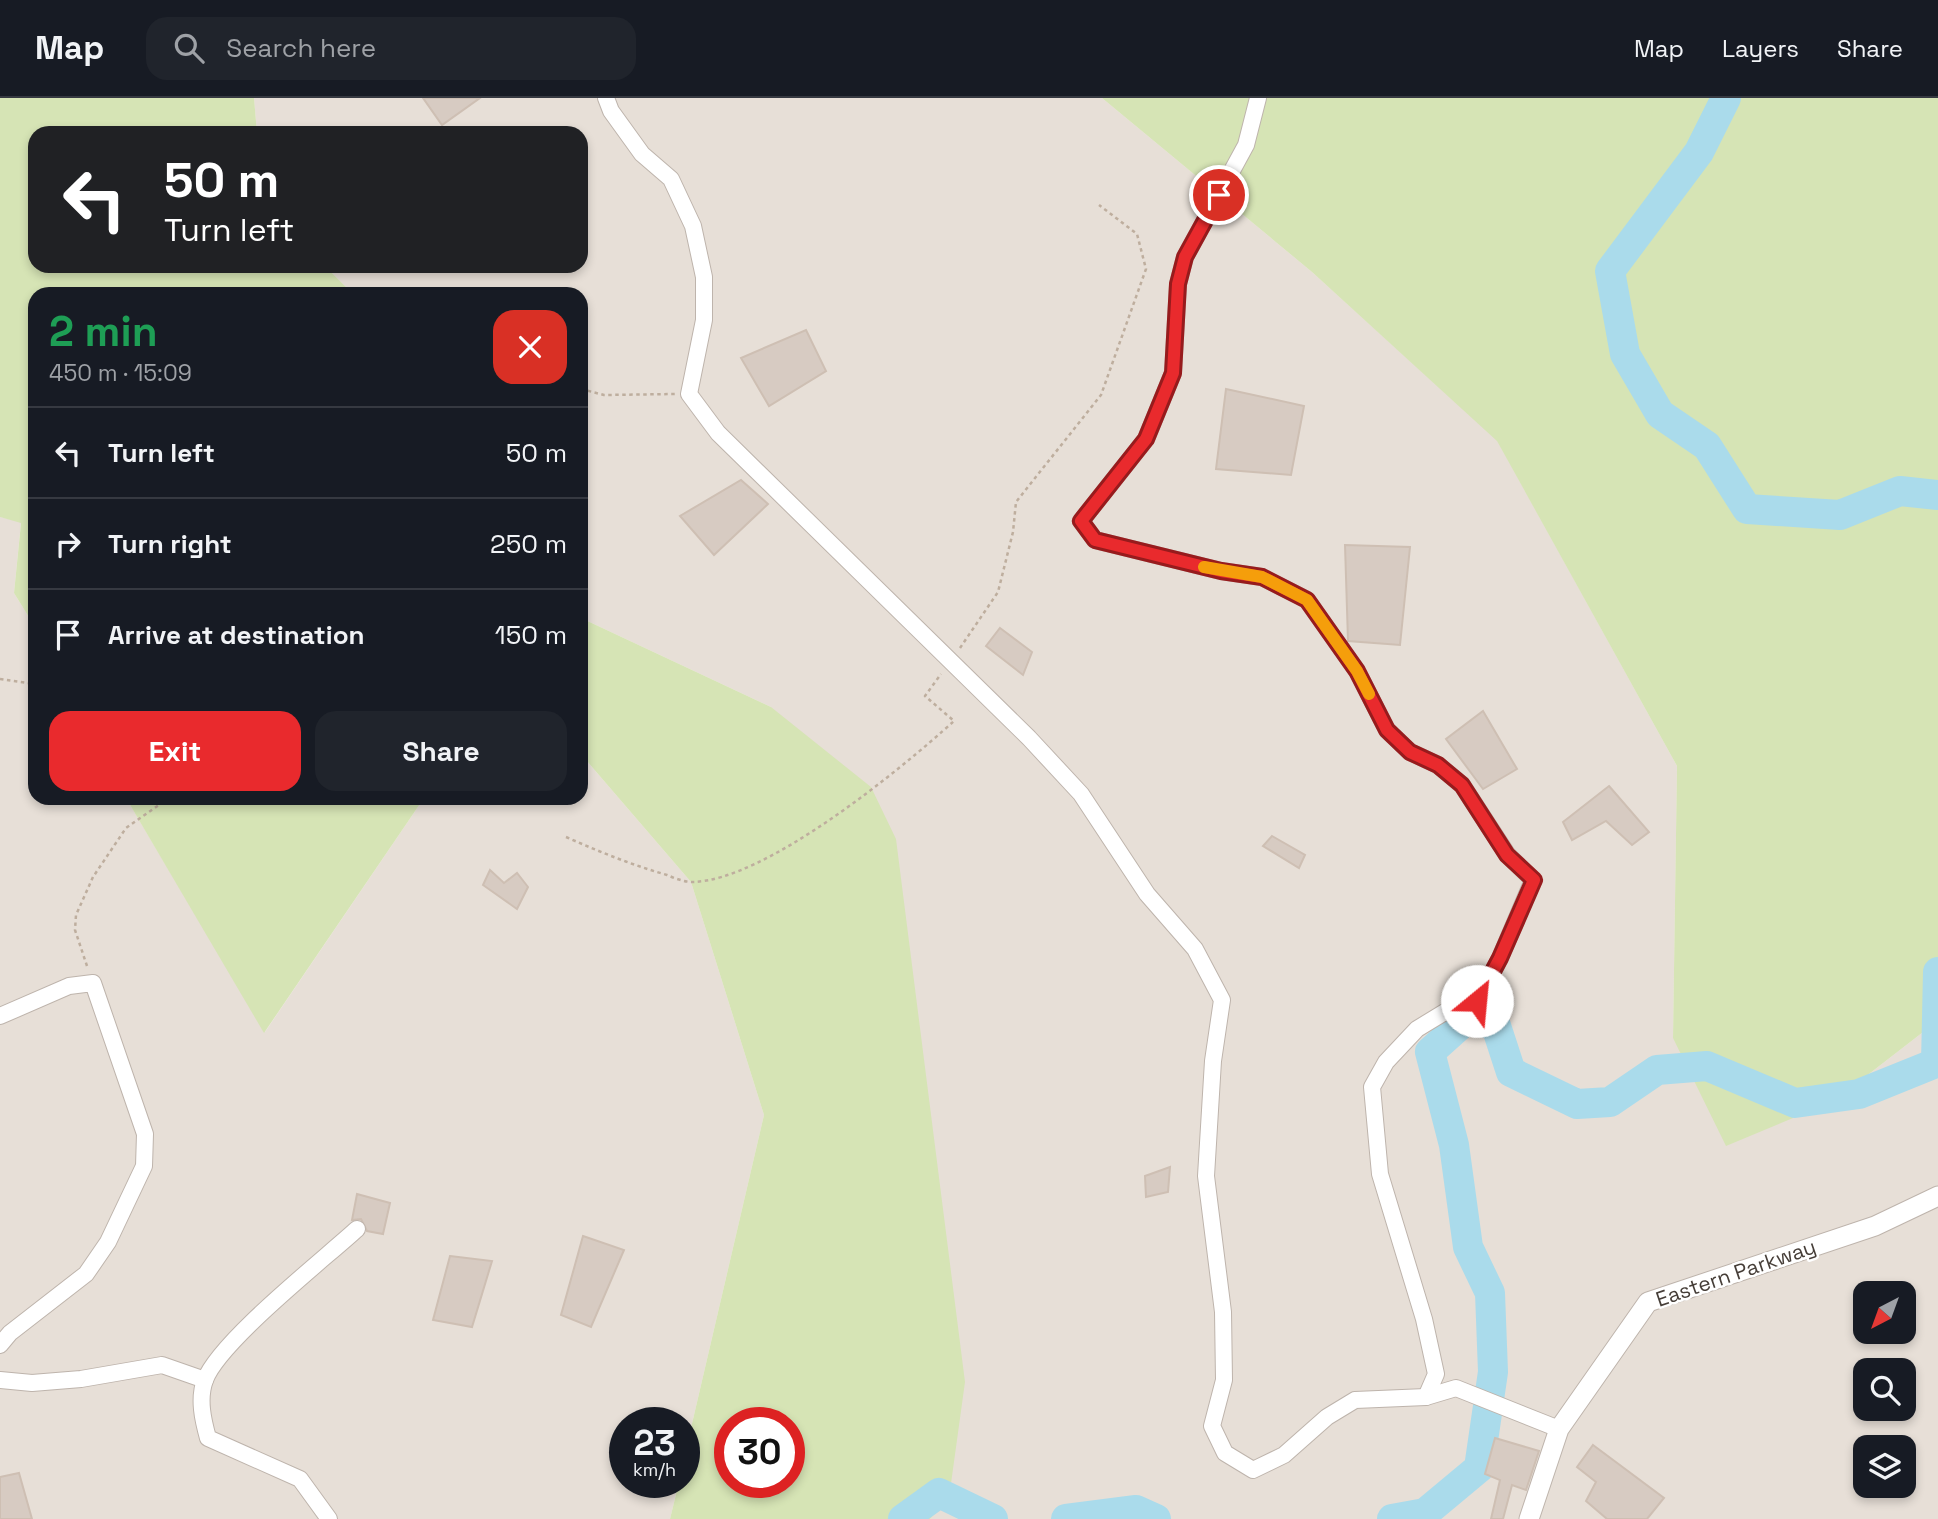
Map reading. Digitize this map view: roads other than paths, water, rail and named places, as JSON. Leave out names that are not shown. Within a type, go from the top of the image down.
[{"type":"street","points":[[606,98],[611,111],[642,154],[671,179],[693,226],[704,277],[704,320],[689,394],[718,433],[1029,738],[1080,794],[1147,894],[1195,949],[1222,1000],[1213,1061],[1206,1176],[1223,1326],[1224,1380],[1212,1426],[1225,1453],[1253,1470],[1284,1455],[1327,1417],[1355,1400],[1426,1396],[1456,1388],[1559,1429]]},
{"type":"street","points":[[1258,98],[1247,145],[1185,257],[1178,284],[1173,373],[1146,439],[1081,521],[1095,540],[1221,571],[1262,577],[1307,600],[1357,671],[1387,730],[1410,752],[1438,765],[1462,785],[1507,855],[1534,880],[1500,958],[1477,1001],[1453,1007],[1418,1029],[1386,1062],[1372,1087],[1380,1174],[1424,1319],[1436,1374],[1426,1396]]},
{"type":"street","points":[[0,1016],[69,986],[93,983],[145,1134],[144,1166],[108,1242],[86,1274],[10,1333],[0,1345]]},
{"type":"street","name":"Eastern Parkway","points":[[1529,1519],[1559,1429],[1648,1302],[1875,1226],[1938,1196]]},
{"type":"street","points":[[329,1519],[300,1479],[208,1438],[201,1412],[205,1380],[227,1347],[357,1229]]},
{"type":"street","points":[[0,1380],[32,1383],[80,1379],[162,1365],[205,1380]]},
{"type":"waterway","points":[[1726,98],[1699,152],[1610,271],[1625,354],[1660,414],[1707,446],[1747,509],[1840,515],[1900,491],[1938,495]]},
{"type":"waterway","points":[[1392,1519],[1425,1513],[1479,1468],[1493,1372],[1490,1293],[1468,1247],[1454,1145],[1430,1052],[1469,1017],[1496,1026],[1511,1072],[1577,1104],[1610,1102],[1657,1070],[1707,1066],[1795,1103],[1859,1094],[1936,1063],[1938,972]]},
{"type":"waterway","points":[[903,1519],[939,1493],[993,1519]]},
{"type":"waterway","points":[[1066,1519],[1136,1510],[1156,1519]]}]
